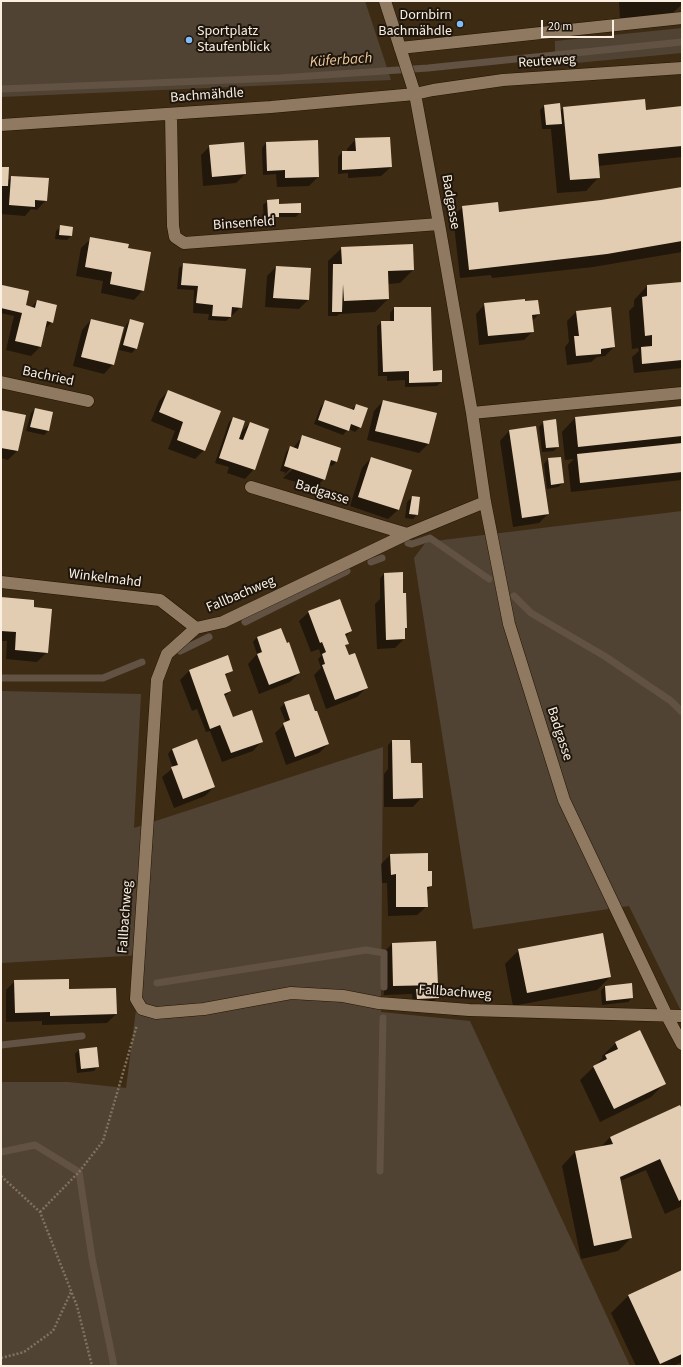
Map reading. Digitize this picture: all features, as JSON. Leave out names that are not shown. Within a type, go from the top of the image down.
[{"type":"street","name":"Badgasse","points":[[385,1],[415,94],[440,224],[472,412],[485,502],[509,624],[564,800],[667,1016],[682,1044]]},
{"type":"street","points":[[400,48],[682,18]]},
{"type":"street","name":"Reuteweg","points":[[415,94],[503,80],[682,68]]},
{"type":"street","name":"Bachmähdle","points":[[1,125],[271,107],[415,94]]},
{"type":"street","name":"Binsenfeld","points":[[171,114],[173,226],[175,237],[184,243],[440,224]]},
{"type":"street","name":"Bachried","points":[[1,382],[88,401]]},
{"type":"street","points":[[472,412],[682,393]]},
{"type":"street","name":"Badgasse","points":[[251,487],[407,534]]},
{"type":"street","name":"Fallbachweg","points":[[485,502],[407,534],[223,622],[196,628],[167,654],[157,680],[136,999],[142,1009],[156,1013],[204,1009],[291,993],[343,996],[379,1003],[469,1010],[682,1016]]},
{"type":"street","name":"Winkelmahd","points":[[1,582],[160,600],[196,628]]},
{"type":"path","points":[[40,1212],[79,1172],[103,1142],[142,1009]]},
{"type":"path","points":[[1,1176],[40,1212],[77,1306],[92,1366]]},
{"type":"path","points":[[1,1358],[24,1352],[53,1331],[71,1292]]},
{"type":"shaded area","name":"Sportplatz Staufenblick","points":[[1,1],[365,1],[391,80],[1,97]]},
{"type":"shaded area","points":[[682,28],[682,53],[555,65],[555,41]]},
{"type":"shaded area","points":[[682,511],[682,1013],[629,906],[473,929],[414,558],[426,542]]},
{"type":"shaded area","points":[[1,691],[141,694],[134,828],[383,747],[381,1012],[470,1021],[630,1366],[1,1366],[1,1082],[68,1082],[126,1088],[143,955],[1,963]]},
{"type":"building","points":[[645,99],[646,110],[682,106],[682,146],[598,154],[600,178],[570,180],[563,107]]},
{"type":"building","points":[[560,103],[562,124],[546,125],[544,105]]},
{"type":"building","points":[[390,137],[392,167],[342,170],[342,151],[356,151],[355,138]]},
{"type":"building","points":[[318,140],[319,177],[285,178],[285,170],[267,171],[266,142]]},
{"type":"building","points":[[244,142],[246,174],[212,177],[209,145]]},
{"type":"building","points":[[1,167],[9,167],[8,186],[1,186]]},
{"type":"building","points":[[11,176],[49,178],[47,201],[35,200],[35,207],[9,205]]},
{"type":"building","points":[[682,187],[682,241],[607,254],[469,270],[462,206],[498,202],[499,212],[601,200]]},
{"type":"building","points":[[279,199],[279,204],[301,203],[301,213],[279,213],[279,217],[268,217],[267,200]]},
{"type":"building","points":[[60,225],[73,227],[72,236],[59,235]]},
{"type":"building","points":[[90,237],[129,244],[128,248],[151,252],[144,291],[110,284],[112,272],[85,267]]},
{"type":"building","points":[[413,244],[414,270],[388,271],[389,299],[344,301],[343,284],[342,312],[332,312],[333,264],[342,264],[341,247]]},
{"type":"building","points":[[183,263],[246,269],[242,308],[232,307],[231,317],[212,316],[213,305],[196,303],[198,286],[181,285]]},
{"type":"building","points":[[276,266],[311,268],[309,300],[273,298]]},
{"type":"building","points":[[682,282],[682,360],[642,364],[641,347],[652,346],[652,335],[645,336],[642,297],[647,296],[647,285]]},
{"type":"building","points":[[2,285],[29,291],[26,305],[35,308],[37,300],[57,305],[53,323],[47,321],[41,347],[15,341],[22,313],[1,308]]},
{"type":"building","points":[[525,299],[525,301],[538,300],[540,314],[532,315],[534,332],[488,336],[484,303]]},
{"type":"building","points":[[394,307],[431,307],[433,371],[442,370],[442,382],[409,383],[409,371],[383,372],[381,321],[394,321]]},
{"type":"building","points":[[611,307],[615,347],[601,349],[601,354],[576,356],[574,336],[579,336],[576,311]]},
{"type":"building","points":[[91,319],[124,327],[114,365],[81,357]]},
{"type":"building","points":[[130,319],[144,323],[137,349],[123,345]]},
{"type":"building","points":[[168,390],[221,411],[205,451],[177,440],[183,422],[159,412]]},
{"type":"building","points":[[325,400],[354,410],[356,404],[368,408],[361,428],[351,424],[349,431],[318,420]]},
{"type":"building","points":[[383,400],[437,413],[429,444],[375,431]]},
{"type":"building","points":[[682,406],[682,436],[578,447],[575,417]]},
{"type":"building","points":[[35,408],[53,412],[49,431],[30,427]]},
{"type":"building","points":[[1,410],[26,415],[18,451],[1,448]]},
{"type":"building","points":[[233,417],[245,421],[239,439],[243,440],[250,422],[269,429],[255,470],[219,458]]},
{"type":"building","points":[[556,419],[559,447],[546,448],[543,421]]},
{"type":"building","points":[[536,426],[549,514],[522,518],[509,430]]},
{"type":"building","points":[[302,435],[341,448],[337,462],[331,460],[325,480],[284,466],[290,446],[298,449]]},
{"type":"building","points":[[682,443],[682,472],[580,483],[577,454]]},
{"type":"building","points":[[371,457],[412,470],[399,510],[358,497]]},
{"type":"building","points":[[561,457],[564,483],[551,485],[548,458]]},
{"type":"building","points":[[412,496],[420,497],[418,515],[409,514]]},
{"type":"building","points":[[403,572],[403,593],[406,593],[407,628],[405,628],[405,639],[386,640],[384,573]]},
{"type":"building","points":[[1,597],[34,600],[34,607],[52,609],[48,653],[15,650],[16,632],[1,631]]},
{"type":"building","points":[[340,599],[352,631],[345,634],[349,644],[345,645],[349,655],[355,653],[368,688],[335,700],[322,665],[325,664],[322,654],[326,652],[322,642],[320,643],[308,611]]},
{"type":"building","points":[[281,628],[287,643],[289,642],[300,673],[269,685],[257,654],[262,652],[257,637]]},
{"type":"building","points":[[228,655],[233,671],[225,674],[231,691],[224,694],[233,717],[252,710],[263,742],[231,753],[220,725],[210,729],[189,670]]},
{"type":"building","points":[[309,694],[329,744],[295,757],[283,723],[290,720],[284,702]]},
{"type":"building","points":[[197,739],[215,787],[183,799],[171,767],[178,765],[172,749]]},
{"type":"building","points":[[392,740],[410,740],[411,763],[422,763],[423,798],[393,799]]},
{"type":"building","points":[[428,853],[428,871],[432,871],[432,886],[427,887],[428,907],[396,907],[396,874],[391,875],[390,854]]},
{"type":"building","points":[[603,933],[611,977],[527,993],[518,949]]},
{"type":"building","points":[[436,941],[438,985],[393,986],[392,943]]},
{"type":"building","points":[[69,979],[69,989],[116,988],[117,1014],[50,1016],[50,1012],[15,1013],[14,980]]},
{"type":"building","points":[[632,983],[633,998],[606,1001],[605,986]]},
{"type":"building","points":[[438,988],[439,998],[417,999],[416,989]]},
{"type":"building","points":[[640,1030],[666,1084],[614,1109],[593,1066],[607,1059],[605,1055],[618,1049],[615,1042]]},
{"type":"building","points":[[97,1047],[99,1067],[81,1069],[79,1049]]},
{"type":"building","points":[[680,1105],[682,1109],[682,1199],[679,1201],[660,1159],[620,1177],[632,1238],[594,1246],[575,1151],[613,1144],[610,1137]]},
{"type":"building","points":[[682,1270],[682,1354],[660,1364],[628,1295]]},
{"type":"waterway","name":"Küferbach","points":[[1,89],[279,78],[428,68],[682,42]]},
{"type":"waterway","points":[[408,543],[412,544],[430,538],[489,579]]},
{"type":"waterway","points":[[371,562],[382,558]]},
{"type":"waterway","points":[[245,622],[347,571]]},
{"type":"waterway","points":[[514,596],[531,613],[606,657],[671,701],[682,712]]},
{"type":"waterway","points":[[180,651],[209,637]]},
{"type":"waterway","points":[[1,678],[103,678],[142,662]]},
{"type":"waterway","points":[[157,983],[366,950],[384,953],[384,987]]},
{"type":"waterway","points":[[380,1171],[383,1018]]},
{"type":"waterway","points":[[1,1045],[82,1036]]},
{"type":"waterway","points":[[1,1152],[35,1145],[79,1172],[92,1258],[114,1366]]},
{"type":"place","name":"Dornbirn Bachmähdle","points":[[460,24]]},
{"type":"place","name":"Sportplatz Staufenblick","points":[[189,40]]}]
